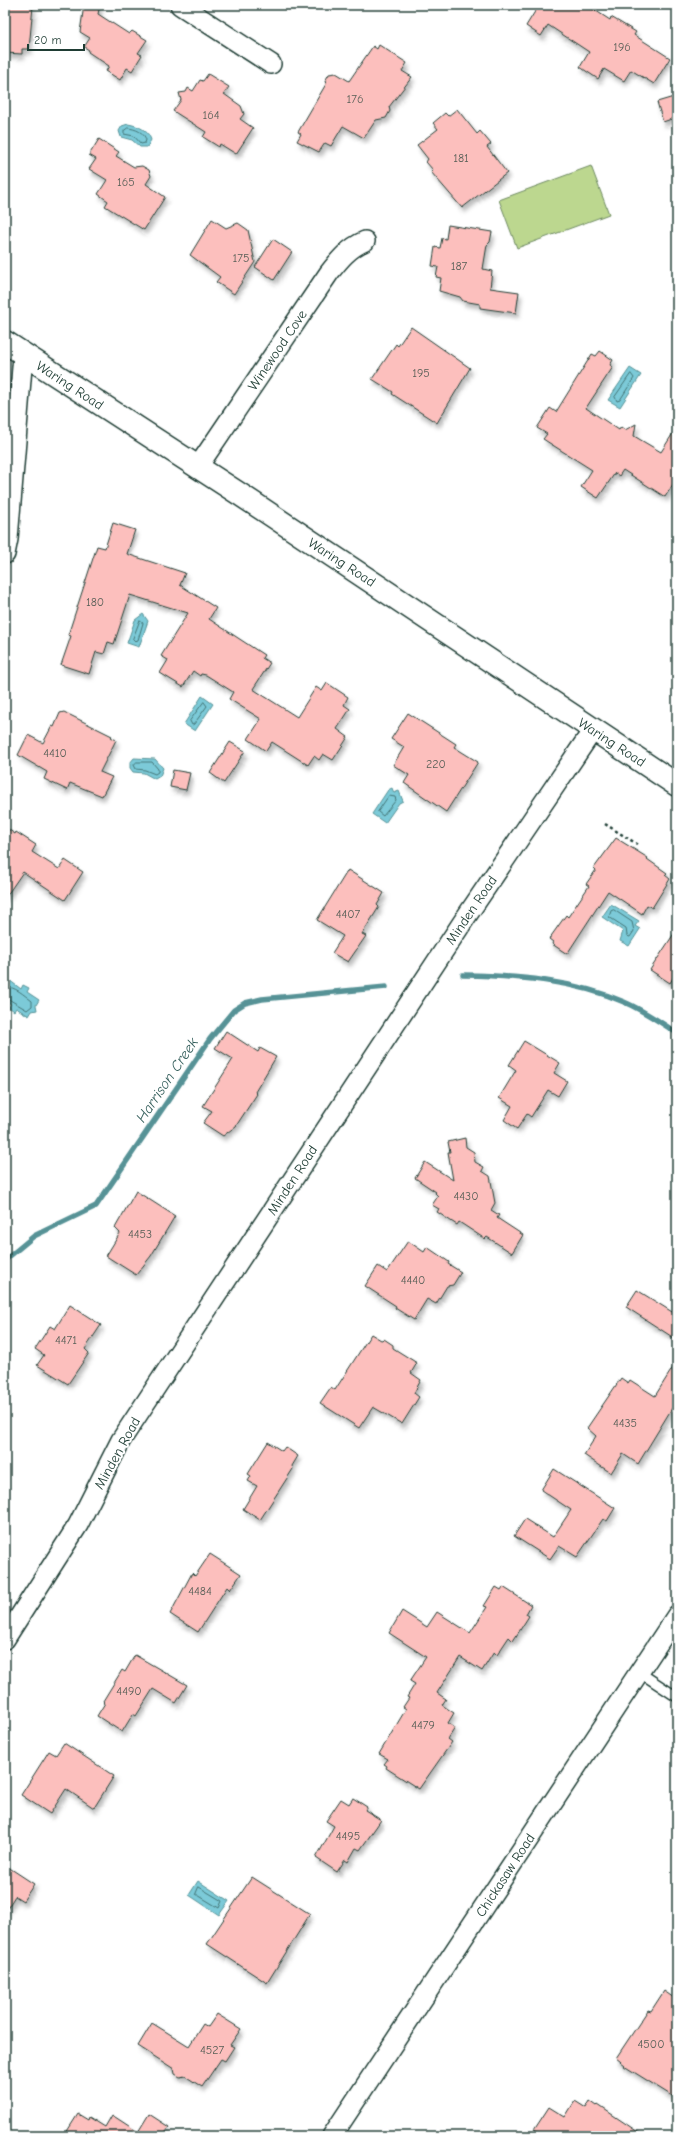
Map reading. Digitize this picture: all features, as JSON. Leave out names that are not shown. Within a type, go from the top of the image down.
[{"type":"main road","name":"Waring Road","points":[[5,342],[677,785]]},
{"type":"street","points":[[180,5],[271,64]]},
{"type":"street","name":"Winewood Cove","points":[[197,468],[329,273],[342,256],[354,246],[365,241]]},
{"type":"street","points":[[5,554],[8,539],[23,355]]},
{"type":"street","name":"Minden Road","points":[[5,1639],[78,1525],[121,1440],[468,914],[594,730]]},
{"type":"street","name":"Chickasaw Road","points":[[332,2136],[677,1615]]},
{"type":"lane","points":[[639,1672],[677,1696]]},
{"type":"path","points":[[606,824],[637,844]]},
{"type":"green space","points":[[591,166],[609,214],[517,248],[499,200]]},
{"type":"water","points":[[128,124],[139,127],[148,134],[151,140],[147,147],[140,147],[132,140],[121,137],[119,131],[122,126]]},
{"type":"water","points":[[630,368],[641,375],[620,407],[608,400]]},
{"type":"water","points":[[143,614],[148,621],[139,647],[127,643],[135,620]]},
{"type":"water","points":[[202,696],[213,704],[195,731],[184,724]]},
{"type":"water","points":[[134,758],[155,759],[163,768],[160,776],[155,779],[144,773],[133,772],[130,768],[130,763]]},
{"type":"water","points":[[392,788],[394,793],[399,791],[403,801],[399,803],[385,823],[372,814],[388,790]]},
{"type":"water","points":[[611,904],[639,921],[635,926],[640,929],[629,946],[620,941],[623,931],[602,917]]},
{"type":"water","points":[[9,980],[21,989],[23,985],[29,988],[27,992],[39,1000],[36,1005],[37,1010],[32,1011],[29,1016],[16,1008],[14,1011],[9,1007],[11,1004],[5,1000],[5,985]]},
{"type":"water","points":[[198,1881],[229,1901],[219,1915],[189,1895]]},
{"type":"building","points":[[84,5],[100,5],[98,14],[129,34],[132,31],[147,40],[138,53],[142,55],[132,71],[127,68],[120,80],[106,71],[109,66],[88,52],[89,50],[84,47],[90,38],[80,32]]},
{"type":"building","points":[[539,5],[587,5],[610,20],[611,17],[636,32],[634,35],[670,58],[654,84],[631,70],[624,81],[604,69],[598,79],[580,67],[589,52],[548,25],[541,36],[526,26]]},
{"type":"building","points":[[5,6],[33,6],[29,49],[22,49],[22,54],[5,53]]},
{"type":"building","points":[[379,45],[407,63],[402,71],[412,77],[389,107],[390,111],[386,118],[376,120],[364,138],[343,126],[331,146],[325,143],[319,152],[297,141],[301,134],[298,132],[326,84],[325,81],[329,74],[336,73],[349,81],[373,46],[377,49]]},
{"type":"building","points":[[208,74],[229,87],[224,94],[241,106],[244,114],[240,119],[253,128],[236,154],[220,144],[219,147],[203,137],[206,132],[173,111],[181,100],[179,93],[186,92],[188,88],[193,91],[200,80],[203,81]]},
{"type":"building","points":[[677,96],[677,117],[663,122],[657,102]]},
{"type":"building","points":[[457,109],[477,134],[480,131],[491,144],[487,147],[507,173],[462,208],[431,172],[433,170],[426,162],[428,159],[417,145],[438,129],[433,123],[445,113],[448,116]]},
{"type":"building","points":[[99,139],[119,152],[116,156],[134,167],[142,166],[149,170],[151,176],[146,184],[165,197],[144,230],[105,206],[108,201],[98,194],[107,180],[89,169],[96,159],[89,155]]},
{"type":"building","points":[[212,219],[226,228],[238,223],[248,230],[255,262],[234,294],[216,282],[220,277],[190,255]]},
{"type":"building","points":[[448,225],[492,232],[490,242],[487,245],[483,269],[492,271],[490,288],[519,292],[516,313],[480,308],[480,304],[463,301],[460,297],[439,291],[441,278],[436,277],[438,267],[432,266],[435,247],[440,248],[442,238],[446,239]]},
{"type":"building","points":[[273,239],[292,252],[274,280],[255,267]]},
{"type":"building","points":[[411,327],[470,368],[437,423],[392,394],[393,392],[372,379],[396,344],[398,346]]},
{"type":"building","points":[[600,351],[613,360],[610,365],[613,367],[586,408],[619,430],[621,427],[625,430],[636,424],[634,436],[661,452],[677,427],[677,478],[665,497],[623,470],[619,476],[615,473],[598,498],[581,487],[592,470],[543,439],[547,434],[537,428],[550,408],[556,412],[592,354],[596,356]]},
{"type":"building","points":[[113,523],[135,530],[127,554],[185,573],[180,585],[216,608],[209,619],[264,655],[262,658],[270,663],[253,689],[297,717],[316,687],[322,691],[327,683],[348,697],[344,705],[350,709],[337,729],[348,737],[333,760],[323,754],[319,760],[314,756],[308,765],[272,742],[266,751],[248,739],[261,719],[229,699],[233,692],[206,675],[201,674],[200,676],[193,671],[183,687],[160,673],[168,660],[161,656],[188,613],[130,595],[114,644],[108,642],[104,654],[96,652],[89,674],[61,665],[71,636],[68,635],[97,546],[105,548]]},
{"type":"building","points":[[64,712],[112,736],[111,737],[116,740],[100,772],[112,777],[102,796],[70,783],[67,790],[44,779],[47,772],[18,755],[28,735],[43,743],[52,726],[54,727],[60,713]]},
{"type":"building","points":[[408,713],[456,744],[454,747],[478,762],[446,812],[404,783],[409,775],[393,765],[404,747],[391,739]]},
{"type":"building","points":[[230,742],[245,751],[224,783],[210,773]]},
{"type":"building","points":[[173,770],[190,773],[186,790],[170,787]]},
{"type":"building","points":[[5,827],[36,845],[32,852],[59,869],[65,860],[83,872],[65,900],[23,872],[5,898]]},
{"type":"building","points":[[616,838],[648,858],[647,859],[667,873],[665,875],[670,879],[652,908],[647,905],[642,914],[608,891],[567,954],[552,944],[553,942],[549,939],[566,915],[568,917],[589,886],[586,884],[596,870],[594,868]]},
{"type":"building","points":[[348,870],[384,893],[377,905],[379,907],[362,934],[366,936],[348,962],[332,953],[343,936],[317,920]]},
{"type":"building","points":[[677,929],[677,971],[670,983],[650,970]]},
{"type":"building","points":[[226,1031],[258,1052],[260,1048],[276,1057],[255,1092],[257,1094],[236,1126],[223,1136],[203,1123],[212,1111],[203,1106],[233,1059],[215,1048]]},
{"type":"building","points":[[524,1041],[560,1063],[554,1073],[567,1081],[558,1096],[548,1090],[531,1117],[527,1114],[517,1129],[504,1120],[512,1106],[499,1098],[516,1070],[509,1065]]},
{"type":"building","points":[[465,1138],[466,1147],[474,1152],[475,1162],[484,1167],[482,1171],[490,1176],[495,1203],[491,1210],[499,1215],[497,1218],[523,1235],[512,1253],[487,1237],[485,1239],[459,1222],[457,1225],[437,1212],[439,1209],[432,1205],[438,1196],[435,1193],[436,1192],[415,1178],[425,1162],[453,1180],[448,1152],[450,1152],[448,1142]]},
{"type":"building","points":[[136,1191],[175,1216],[151,1256],[136,1275],[106,1256],[120,1233],[115,1228]]},
{"type":"building","points":[[408,1241],[424,1252],[427,1247],[449,1262],[448,1264],[461,1272],[453,1285],[447,1286],[436,1304],[427,1299],[414,1320],[395,1308],[396,1306],[365,1286],[378,1266],[387,1272]]},
{"type":"building","points":[[637,1290],[677,1315],[677,1340],[626,1307]]},
{"type":"building","points":[[70,1305],[101,1325],[85,1349],[89,1353],[68,1384],[37,1365],[44,1355],[35,1349],[50,1326],[55,1329]]},
{"type":"building","points":[[371,1334],[381,1340],[384,1339],[393,1345],[393,1348],[417,1363],[411,1373],[421,1380],[414,1393],[419,1397],[402,1424],[373,1407],[359,1428],[320,1403],[331,1387],[335,1390]]},
{"type":"building","points":[[677,1361],[677,1400],[638,1464],[623,1454],[611,1473],[584,1455],[596,1436],[587,1428],[621,1378],[628,1383],[630,1380],[655,1396]]},
{"type":"building","points":[[268,1442],[282,1451],[285,1447],[298,1456],[292,1466],[293,1469],[260,1520],[243,1509],[257,1486],[248,1481],[251,1476],[248,1474]]},
{"type":"building","points":[[554,1469],[615,1508],[607,1521],[603,1519],[577,1557],[559,1546],[550,1559],[514,1536],[525,1519],[553,1537],[571,1510],[541,1490]]},
{"type":"building","points":[[210,1554],[241,1574],[230,1590],[227,1587],[198,1632],[170,1614],[192,1573],[195,1576]]},
{"type":"building","points":[[496,1587],[501,1590],[503,1587],[531,1605],[526,1614],[529,1616],[513,1641],[509,1637],[497,1655],[494,1652],[482,1671],[460,1657],[437,1693],[446,1699],[442,1705],[454,1713],[448,1723],[455,1728],[448,1739],[452,1742],[419,1789],[386,1768],[387,1766],[384,1764],[388,1759],[379,1754],[406,1709],[403,1707],[415,1684],[410,1681],[426,1657],[389,1633],[402,1611],[427,1627],[437,1612],[470,1633],[487,1607],[484,1606]]},
{"type":"building","points":[[135,1655],[187,1685],[176,1703],[153,1689],[136,1716],[133,1714],[122,1732],[97,1716],[105,1703],[103,1701],[122,1670],[125,1672]]},
{"type":"building","points":[[64,1743],[114,1776],[94,1808],[66,1789],[50,1814],[21,1795],[49,1751],[56,1755]]},
{"type":"building","points":[[353,1798],[367,1807],[365,1810],[381,1820],[360,1850],[356,1848],[348,1862],[345,1860],[337,1872],[316,1858],[334,1826],[326,1821],[341,1799],[349,1804]]},
{"type":"building","points":[[5,1865],[34,1884],[23,1901],[15,1896],[5,1912]]},
{"type":"building","points":[[252,1877],[310,1914],[267,1983],[207,1944]]},
{"type":"building","points":[[664,1991],[677,2000],[677,2099],[624,2066],[625,2065],[616,2058],[648,2010],[651,2011]]},
{"type":"building","points":[[217,2014],[241,2029],[230,2045],[234,2047],[225,2061],[221,2059],[202,2087],[185,2076],[180,2077],[175,2074],[174,2069],[138,2046],[152,2023],[189,2046],[203,2024],[208,2027]]},
{"type":"building","points":[[575,2101],[586,2108],[590,2101],[597,2106],[598,2105],[644,2136],[544,2136],[534,2130],[549,2107],[565,2117]]},
{"type":"building","points":[[78,2114],[88,2120],[89,2117],[105,2127],[112,2115],[138,2132],[149,2114],[169,2127],[162,2136],[64,2136]]},
{"type":"waterway","name":"Harrison Creek","points":[[463,975],[524,978],[565,984],[585,989],[631,1005],[677,1033]]},
{"type":"waterway","name":"Harrison Creek","points":[[5,1260],[34,1236],[96,1206],[210,1039],[234,1010],[245,1003],[262,999],[386,987]]}]
